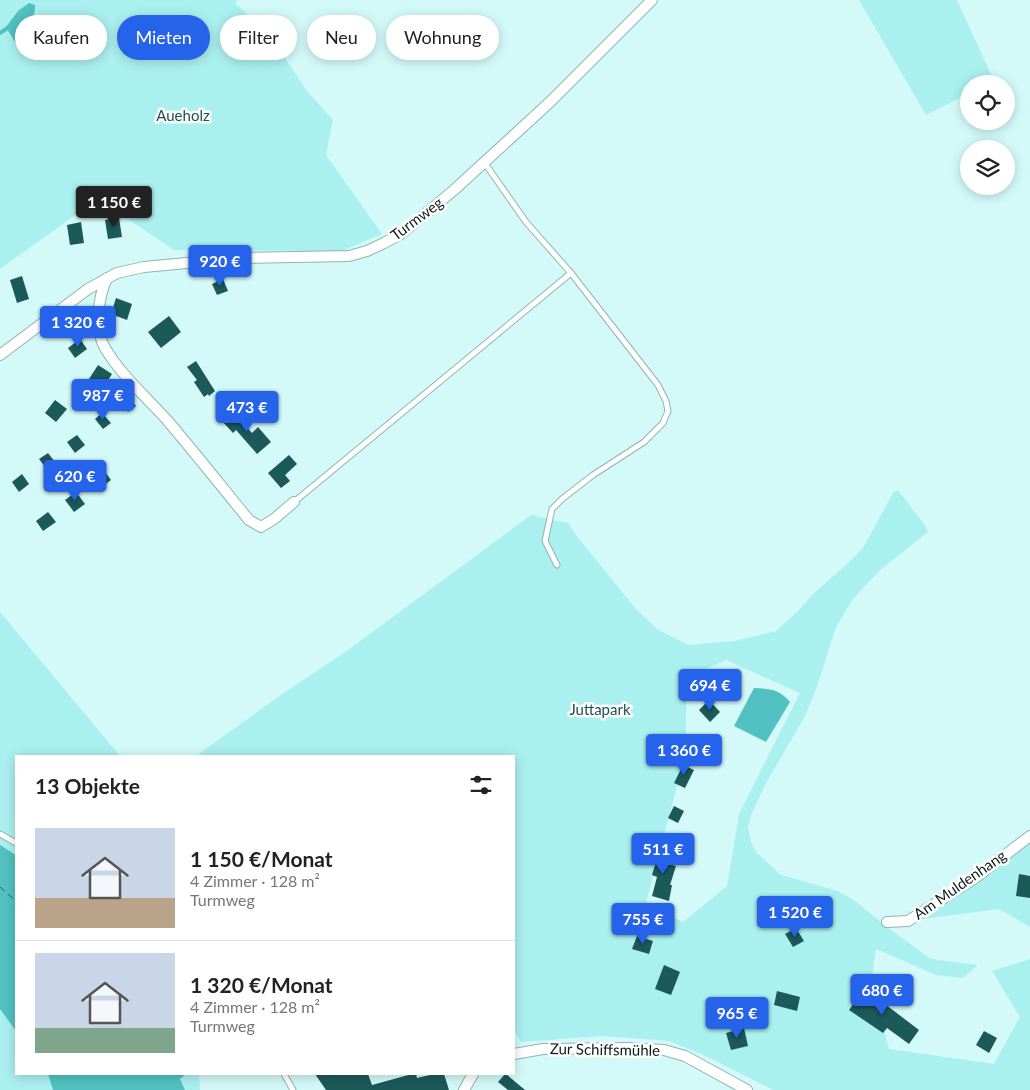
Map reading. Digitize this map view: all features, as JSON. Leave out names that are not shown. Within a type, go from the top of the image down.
[{"type":"street","name":"Turmweg","points":[[0,355],[88,289],[117,273],[144,267],[240,258],[341,257],[367,252],[400,234],[436,207],[550,102],[652,0]]},
{"type":"street","points":[[107,278],[98,303],[99,323],[104,347],[120,368],[250,520],[260,527],[274,519],[294,502]]},
{"type":"street","name":"Am Muldenhang","points":[[886,922],[908,921],[975,878],[1030,836]]},
{"type":"street","name":"Zur Schiffsmühle","points":[[515,1054],[543,1049],[629,1048],[664,1050],[685,1056],[747,1090]]},
{"type":"street","points":[[464,1090],[472,1075]]},
{"type":"lane","points":[[484,162],[526,222],[571,273],[658,385],[666,401],[668,411],[663,423],[644,442],[593,474],[562,499],[552,510],[545,541],[557,565]]},
{"type":"lane","points":[[294,502],[571,273]]},
{"type":"lane","points":[[0,834],[15,842]]},
{"type":"lane","points":[[284,1075],[292,1090]]},
{"type":"green space","name":"Aueholz","points":[[0,0],[237,0],[235,3],[248,15],[220,15],[220,60],[286,60],[307,91],[333,120],[326,155],[382,234],[342,251],[174,250],[98,199],[0,269]]},
{"type":"green space","points":[[859,0],[957,0],[991,75],[960,75],[960,98],[926,115]]},
{"type":"green space","name":"Juttapark","points":[[898,490],[928,532],[880,570],[853,599],[836,627],[818,684],[805,716],[766,783],[751,815],[748,827],[751,842],[756,852],[781,875],[838,891],[855,901],[931,959],[978,965],[963,978],[936,975],[876,949],[871,983],[889,1049],[994,1064],[1020,1017],[992,971],[1030,959],[1030,1090],[773,1090],[710,1058],[670,1041],[603,1036],[521,1042],[515,1031],[515,755],[197,755],[285,692],[348,650],[531,515],[568,523],[635,608],[657,629],[688,645],[735,641],[776,631],[863,548],[893,493]],"holes":[[[726,660],[800,693],[739,814],[727,886],[683,922],[646,903],[685,756],[687,677]]]},
{"type":"green space","points":[[0,612],[119,755],[15,755],[15,854],[0,845]]},
{"type":"green space","points":[[1030,836],[1030,927],[999,909],[908,921]]},
{"type":"green space","points":[[0,1009],[15,1030],[15,1075],[48,1075],[53,1090],[0,1090]]},
{"type":"green space","points":[[184,1075],[199,1075],[200,1090],[185,1090],[180,1078]]},
{"type":"shaded area","points":[[29,3],[35,5],[34,15],[15,15]]},
{"type":"shaded area","points":[[15,15],[15,42],[6,27]]},
{"type":"shaded area","points":[[754,688],[782,694],[790,702],[766,742],[734,726]]},
{"type":"shaded area","points":[[0,845],[15,854],[15,1030],[0,1009]]},
{"type":"shaded area","points":[[48,1075],[185,1075],[180,1079],[185,1090],[53,1090]]},
{"type":"building","points":[[119,218],[122,237],[108,239],[105,220]]},
{"type":"building","points":[[81,222],[84,243],[70,245],[67,225]]},
{"type":"building","points":[[22,276],[29,299],[17,303],[10,280]]},
{"type":"building","points":[[223,279],[228,291],[217,295],[212,284]]},
{"type":"building","points":[[116,298],[132,304],[127,320],[111,314]]},
{"type":"building","points":[[169,316],[181,332],[161,348],[148,332]]},
{"type":"building","points":[[80,339],[87,349],[75,358],[68,348]]},
{"type":"building","points":[[196,361],[215,391],[209,396],[208,394],[204,397],[194,382],[197,380],[187,367]]},
{"type":"building","points":[[98,365],[112,374],[103,388],[89,379]]},
{"type":"building","points":[[128,396],[136,406],[128,412],[121,402]]},
{"type":"building","points":[[55,400],[67,409],[56,422],[45,413]]},
{"type":"building","points":[[232,411],[252,433],[258,427],[271,442],[257,454],[236,430],[233,433],[222,421]]},
{"type":"building","points":[[102,413],[111,423],[103,429],[95,419]]},
{"type":"building","points":[[77,435],[85,445],[75,453],[67,442]]},
{"type":"building","points":[[48,453],[58,466],[49,472],[39,459]]},
{"type":"building","points":[[289,455],[297,464],[285,475],[290,481],[281,488],[268,473]]},
{"type":"building","points":[[102,468],[111,480],[99,489],[90,478]]},
{"type":"building","points":[[22,474],[29,484],[19,492],[12,482]]},
{"type":"building","points":[[76,492],[85,504],[74,512],[65,500]]},
{"type":"building","points":[[48,512],[56,522],[43,531],[36,521]]},
{"type":"building","points":[[709,700],[720,712],[710,722],[699,710]]},
{"type":"building","points":[[694,735],[702,742],[694,753],[685,746]]},
{"type":"building","points":[[683,765],[694,770],[685,788],[674,783]]},
{"type":"building","points":[[674,806],[684,811],[678,823],[668,818]]},
{"type":"building","points":[[662,842],[669,844],[665,863],[676,866],[670,885],[672,885],[669,901],[652,896],[657,877],[652,875]]},
{"type":"building","points":[[1019,874],[1030,876],[1030,898],[1016,896]]},
{"type":"building","points":[[796,928],[804,941],[793,947],[785,934]]},
{"type":"building","points":[[637,936],[653,941],[649,954],[632,949]]},
{"type":"building","points":[[664,965],[680,972],[671,995],[655,989]]},
{"type":"building","points":[[866,986],[879,995],[877,998],[919,1030],[909,1044],[887,1028],[883,1033],[849,1010]]},
{"type":"building","points":[[777,991],[800,997],[797,1011],[774,1005]]},
{"type":"building","points":[[744,1028],[748,1046],[731,1050],[726,1033]]},
{"type":"building","points":[[984,1031],[997,1038],[989,1053],[976,1045]]},
{"type":"building","points":[[316,1075],[368,1075],[372,1085],[408,1075],[416,1075],[417,1078],[430,1075],[444,1075],[449,1090],[326,1090]]},
{"type":"building","points":[[504,1075],[507,1075],[525,1090],[508,1090],[498,1082]]},
{"type":"waterway","points":[[0,33],[9,27]]},
{"type":"ferry route","points":[[0,887],[15,900]]}]
